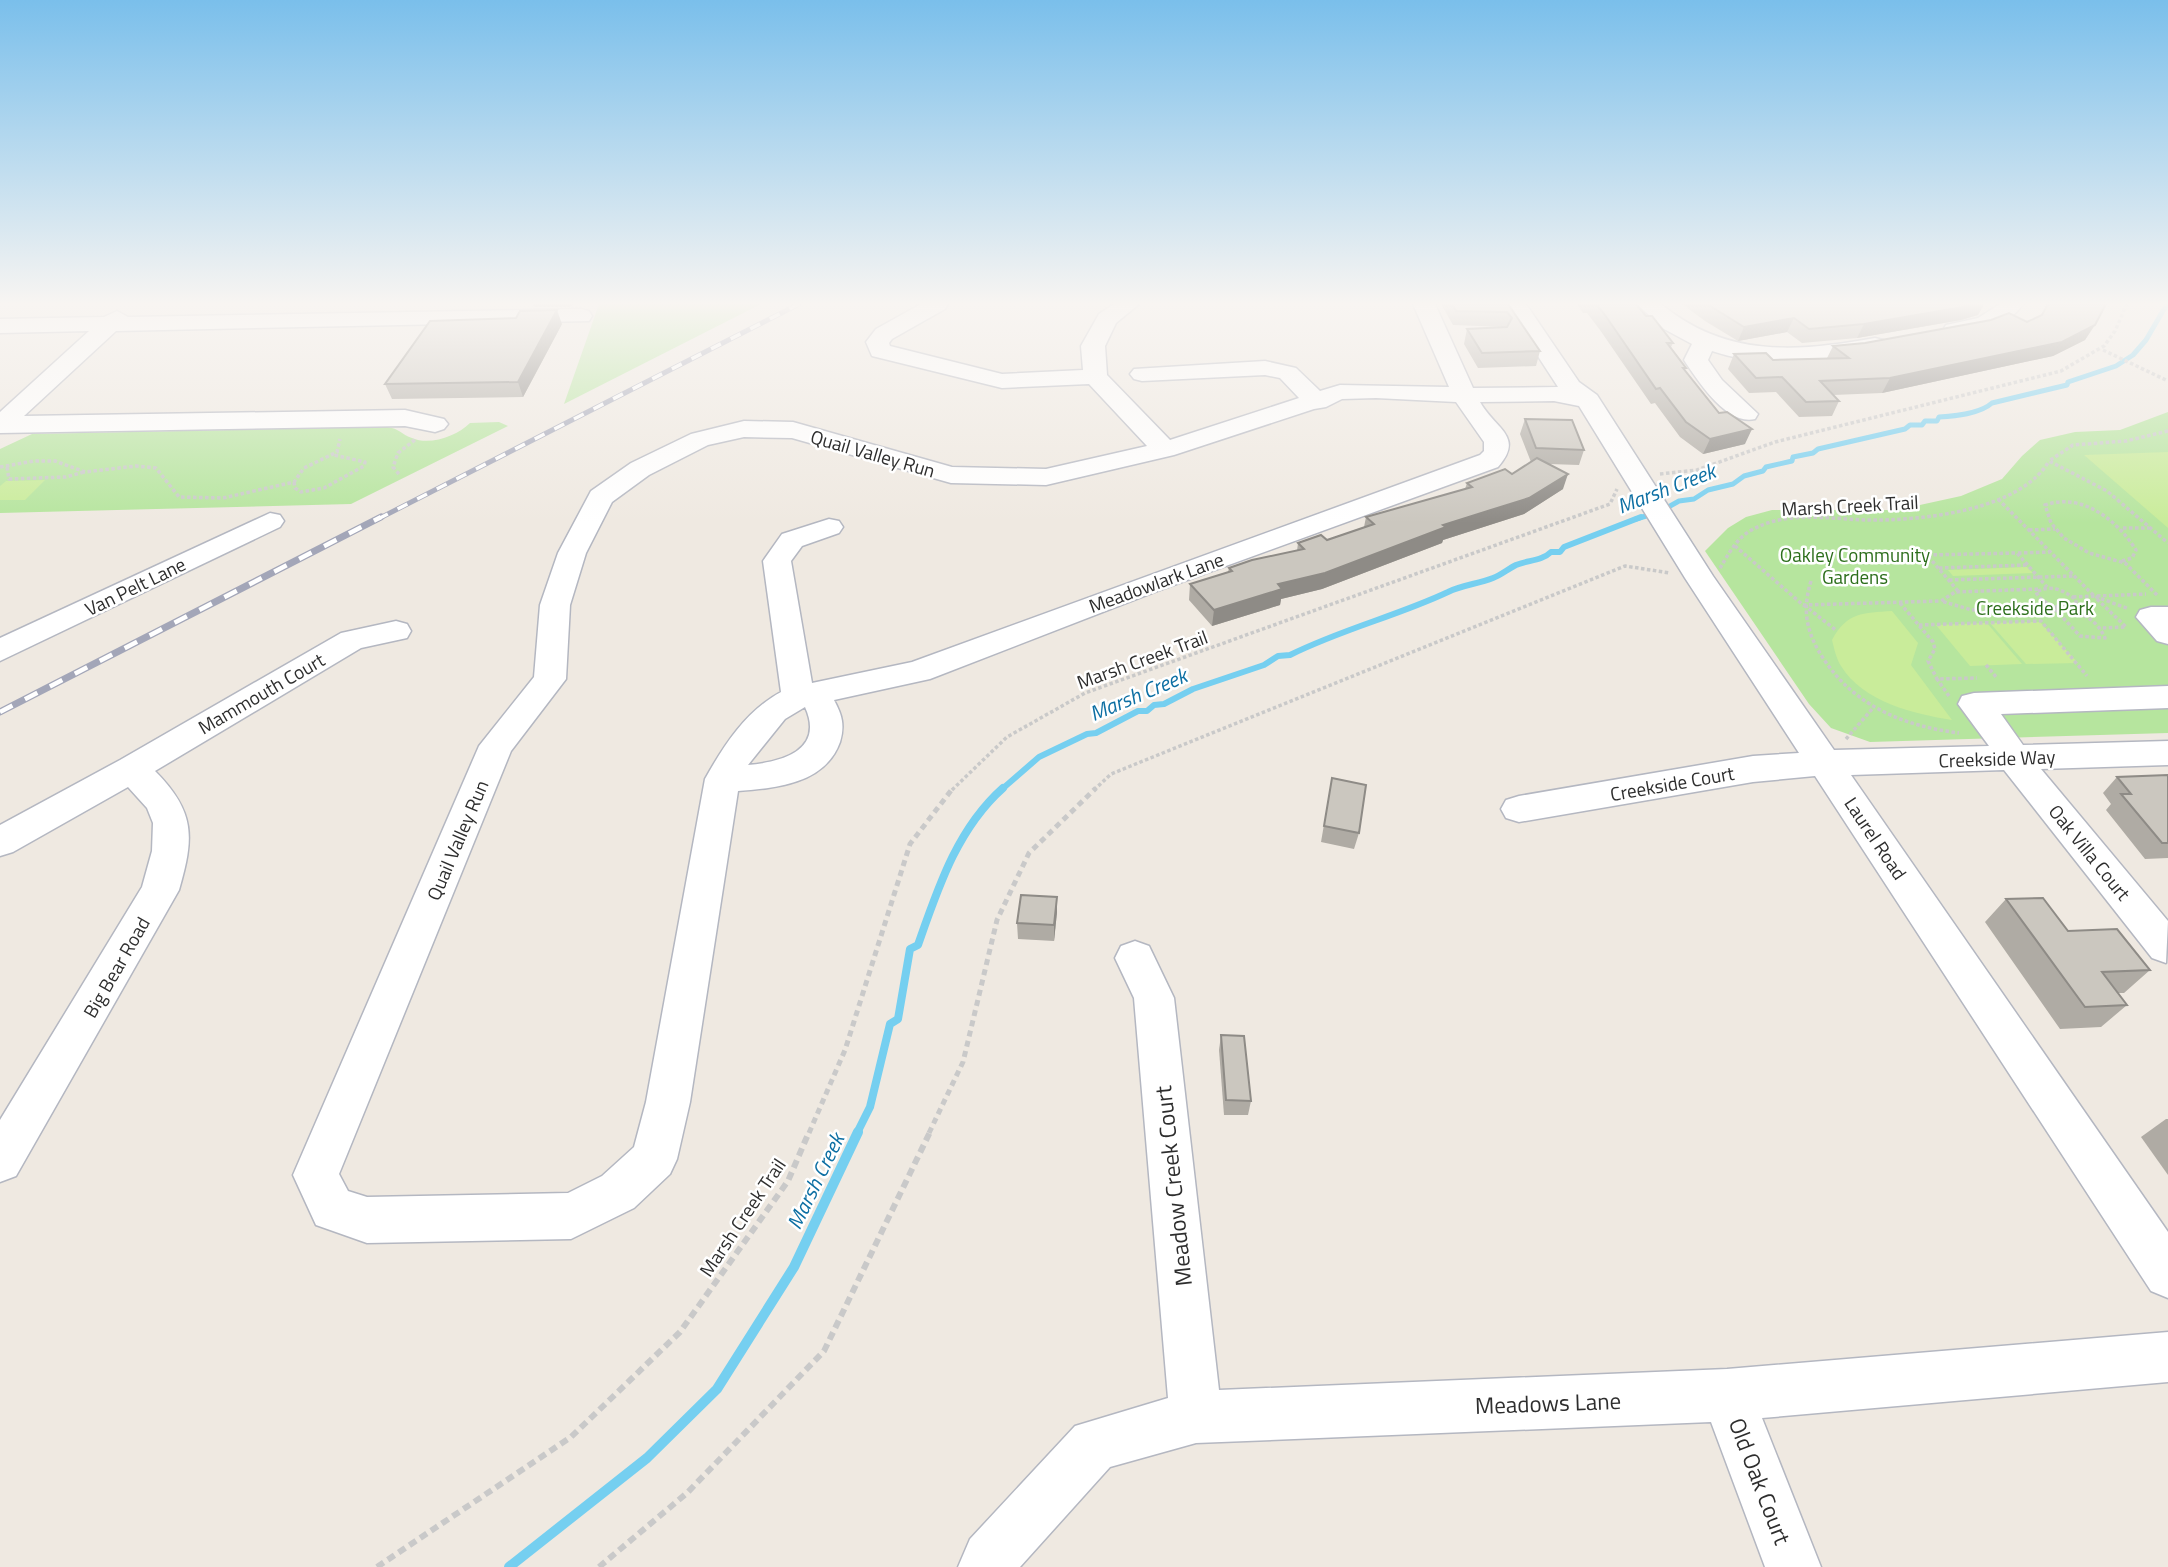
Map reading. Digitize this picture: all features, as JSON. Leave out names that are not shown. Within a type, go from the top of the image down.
[{"type":"street","points":[[0,424],[52,377]]},
{"type":"street","points":[[986,377],[1002,381],[1092,377]]},
{"type":"street","points":[[1095,377],[1165,450]]},
{"type":"street","points":[[1292,377],[1317,402]]},
{"type":"street","points":[[1459,377],[1469,401]]},
{"type":"street","name":"Laurel Road","points":[[1563,377],[1570,387],[1588,400],[1699,578],[2168,1274]]},
{"type":"street","name":"Laurel Road","points":[[1585,377],[1592,389],[1588,400]]},
{"type":"street","points":[[1708,377],[1746,414]]},
{"type":"street","name":"Quail Valley Run","points":[[806,696],[773,711],[743,745],[722,779],[668,1102],[654,1159],[618,1192],[571,1216],[367,1220],[332,1209],[316,1175],[496,746],[550,679],[555,605],[572,553],[601,497],[640,469],[700,439],[744,429],[793,430],[951,475],[1046,477],[1165,450],[1317,402],[1469,401],[1569,407],[1588,400]]},
{"type":"street","name":"Meadowlark Lane","points":[[806,696],[919,671],[1489,461],[1497,452],[1497,442],[1469,401]]},
{"type":"street","points":[[0,424],[405,418],[435,424]]},
{"type":"street","name":"Van Pelt Lane","points":[[0,651],[270,521]]},
{"type":"street","points":[[722,779],[768,775],[795,769],[810,760],[823,745],[828,721],[806,696],[777,561],[792,540],[829,527]]},
{"type":"street","name":"Mammouth Court","points":[[0,842],[132,769],[352,640],[396,631]]},
{"type":"street","name":"Oak Villa Court","points":[[2166,947],[2004,758],[2003,740],[1974,704],[2168,697]]},
{"type":"street","name":"Creekside Way","points":[[1825,763],[2168,754]]},
{"type":"street","name":"Creekside Court","points":[[1519,809],[1754,769],[1825,763]]},
{"type":"street","name":"Big Bear Road","points":[[0,1161],[160,890],[172,851],[171,815],[159,795],[132,769]]},
{"type":"street","name":"Meadow Creek Court","points":[[1135,958],[1154,998],[1196,1417]]},
{"type":"street","name":"Meadows Lane","points":[[986,1567],[990,1559],[1094,1445],[1196,1417],[1727,1395],[2168,1357]]},
{"type":"street","name":"Old Oak Court","points":[[1727,1395],[1793,1567]]},
{"type":"path","points":[[1634,476],[1697,470],[1774,442],[2036,377]]},
{"type":"path","points":[[334,455],[360,459],[365,462],[365,466],[314,491],[301,492],[295,488],[294,481],[301,469],[334,455],[340,447],[340,436],[351,419]]},
{"type":"path","points":[[399,474],[393,467],[399,450],[435,424]]},
{"type":"path","name":"Marsh Creek Trail","points":[[1699,578],[1717,573],[1735,546],[1750,531],[1788,520],[1911,519],[1998,499],[2032,484],[2062,447],[2082,442],[2137,440],[2168,430]]},
{"type":"path","points":[[0,467],[34,461],[55,461],[85,472]]},
{"type":"path","points":[[2049,461],[2107,491],[2168,543]]},
{"type":"path","points":[[7,467],[9,479],[66,477],[136,466],[156,468],[179,497],[199,501],[245,495],[294,481]]},
{"type":"path","name":"Marsh Creek Trail","points":[[377,1567],[570,1437],[680,1332],[788,1181],[845,1050],[910,844],[955,786],[1007,737],[1085,693],[1611,504],[1618,488],[1634,476]]},
{"type":"path","points":[[1998,499],[2126,627],[2099,628]]},
{"type":"path","points":[[2052,501],[2069,501],[2092,509],[2122,528],[2136,550],[2132,558],[2122,561],[2096,556],[2071,543],[2055,529],[2046,514],[2045,505],[2052,501]]},
{"type":"path","points":[[2122,528],[2150,527]]},
{"type":"path","points":[[2029,530],[2055,529]]},
{"type":"path","points":[[1735,546],[1837,631]]},
{"type":"path","points":[[1959,592],[1927,555],[2050,552]]},
{"type":"path","points":[[2017,553],[2048,587]]},
{"type":"path","points":[[2122,561],[2162,609]]},
{"type":"path","points":[[1938,568],[2029,565]]},
{"type":"path","points":[[599,1567],[687,1493],[824,1351],[964,1062],[997,920],[1028,853],[1111,774],[1625,566],[1699,578]]},
{"type":"path","points":[[1948,580],[2074,576]]},
{"type":"path","points":[[1811,581],[1803,605],[1809,632],[1831,674],[1873,708],[1916,726],[1977,733],[2004,758]]},
{"type":"path","points":[[1941,601],[1949,594],[1959,592],[2048,587],[2062,590],[2073,597],[2077,604],[2073,609]]},
{"type":"path","points":[[1803,605],[1941,601],[1972,610],[2053,607],[2073,609],[2099,628],[2105,638],[2080,636],[2053,607],[2039,599],[2036,595],[2038,589]]},
{"type":"path","points":[[2073,597],[2094,596],[2162,609]]},
{"type":"path","points":[[2094,596],[2162,609]]},
{"type":"path","points":[[1900,603],[1933,642],[1935,649],[1928,661],[1937,679]]},
{"type":"path","points":[[1919,625],[2041,621],[2082,668]]},
{"type":"path","points":[[1986,665],[1997,678]]},
{"type":"green space","points":[[573,377],[617,377],[564,404]]},
{"type":"green space","name":"Creekside Park","points":[[2168,412],[2168,733],[1870,742],[1831,728],[1809,704],[1705,551],[1728,528],[1746,517],[1772,510],[1897,510],[1961,496],[2002,479],[2040,440],[2075,432],[2120,430]]},
{"type":"green space","points":[[499,422],[508,426],[351,504],[0,513],[0,449],[32,434],[387,427],[412,438],[427,441],[451,436],[470,423]]},
{"type":"green space","points":[[2168,452],[2168,528],[2084,455]]},
{"type":"green space","points":[[45,480],[25,500],[0,500],[0,486],[6,481]]},
{"type":"green space","points":[[2027,567],[2033,573],[1953,576],[1948,570]]},
{"type":"green space","points":[[1892,611],[1918,643],[1911,665],[1952,720],[1906,710],[1876,697],[1862,689],[1839,663],[1832,640],[1844,624],[1864,614]]},
{"type":"green space","points":[[2040,622],[2078,663],[2026,664],[1990,623]]},
{"type":"green space","points":[[1987,623],[2022,664],[1970,666],[1936,625]]},
{"type":"building","points":[[390,377],[521,377],[518,382],[385,384]]},
{"type":"building","points":[[1648,377],[1690,377],[1719,413],[1727,412],[1752,429],[1710,439],[1686,422],[1660,388],[1656,389]]},
{"type":"building","points":[[1782,377],[1894,377],[1820,381],[1839,401],[1806,402]]},
{"type":"building","points":[[1525,419],[1572,420],[1584,450],[1536,448]]},
{"type":"building","points":[[1537,458],[1568,474],[1529,498],[1443,525],[1446,527],[1325,573],[1278,584],[1282,589],[1214,610],[1190,584],[1232,571],[1229,568],[1252,560],[1304,549],[1298,543],[1321,535],[1327,540],[1374,524],[1366,517],[1472,487],[1467,483],[1505,469],[1512,474]]},
{"type":"building","points":[[2168,775],[2168,843],[2162,843],[2121,794],[2131,794],[2117,777]]},
{"type":"building","points":[[1332,778],[1366,785],[1359,833],[1324,826]]},
{"type":"building","points":[[1021,895],[1057,897],[1054,925],[1017,923]]},
{"type":"building","points":[[2043,898],[2068,931],[2117,929],[2150,970],[2102,972],[2127,1005],[2085,1007],[2006,899]]},
{"type":"building","points":[[1221,1035],[1244,1036],[1251,1101],[1226,1100]]},
{"type":"waterway","name":"Marsh Creek","points":[[1663,510],[1679,501],[1694,499],[1708,490],[1733,484],[1744,476],[1792,461],[1793,457],[1813,453],[1818,449],[1905,429],[1910,425],[1922,425],[1925,421],[1937,421],[1939,417],[1974,412],[1992,403],[2067,385],[2068,382],[2083,377]]},
{"type":"waterway","name":"Marsh Creek","points":[[1636,519],[1653,514]]},
{"type":"waterway","name":"Marsh Creek","points":[[1001,790],[1039,757],[1087,734],[1096,733],[1138,711],[1147,711],[1154,705],[1164,704],[1193,689],[1264,665],[1278,656],[1290,655],[1453,590],[1493,578],[1516,565],[1539,559],[1551,552],[1560,552],[1564,547],[1641,517]]},
{"type":"waterway","name":"Marsh Creek","points":[[857,1133],[870,1107],[890,1024],[898,1019],[910,949],[918,945],[942,881],[961,841],[987,804],[1001,790]]},
{"type":"waterway","name":"Marsh Creek","points":[[509,1567],[647,1458],[717,1389],[794,1267],[858,1132]]},
{"type":"railway","points":[[378,519],[656,377]]},
{"type":"railway","points":[[0,712],[381,517]]},
{"type":"park label","name":"Oakley Community Gardens","points":[[1855,565]]}]
